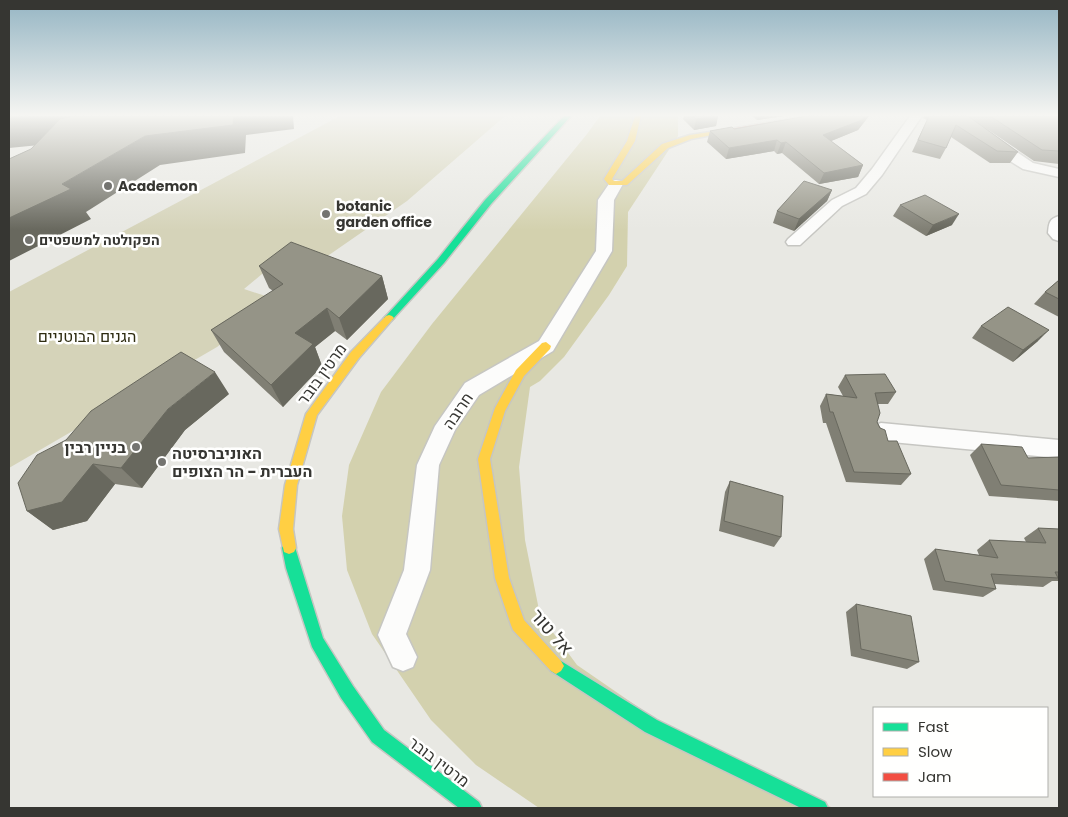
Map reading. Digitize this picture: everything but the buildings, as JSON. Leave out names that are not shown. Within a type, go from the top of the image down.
[{"type":"street","name":"מרטין בובר","points":[[473,808],[378,736],[317,642],[293,568],[286,529],[291,485],[312,414],[355,355],[441,261],[488,202],[533,154]]},
{"type":"street","points":[[625,154],[608,179],[616,184],[624,183],[655,154]]},
{"type":"street","points":[[794,242],[837,203],[861,191],[889,154]]},
{"type":"street","points":[[1009,154],[1028,166],[1059,173]]},
{"type":"street","name":"חרובה","points":[[403,656],[392,635],[417,570],[428,466],[442,434],[472,389],[546,346],[604,251],[606,200],[616,184]]},
{"type":"street","points":[[1059,221],[1057,222],[1056,233],[1059,236]]},
{"type":"street","name":"אל טור","points":[[546,346],[520,373],[499,411],[484,459],[502,578],[518,625],[557,667],[651,726],[819,808]]},
{"type":"street","points":[[881,432],[1059,450]]},
{"type":"green space","name":"הגנים הבוטניים","points":[[268,154],[461,154],[407,201],[316,264],[287,253],[244,289],[278,300],[217,347],[9,468],[9,292]]},
{"type":"shaded area","points":[[571,154],[666,154],[628,212],[627,266],[609,295],[564,357],[540,381],[530,387],[519,467],[525,540],[540,615],[577,665],[673,731],[833,808],[539,808],[476,765],[431,720],[372,634],[347,570],[342,516],[349,465],[381,392],[432,324]]},
{"type":"traffic: fast","points":[[389,318],[441,261],[488,202],[533,154]]},
{"type":"traffic: fast","points":[[289,548],[293,568],[317,642],[347,692],[378,736],[473,808]]},
{"type":"traffic: fast","points":[[556,666],[651,726],[819,808]]},
{"type":"traffic: slow","points":[[623,154],[608,179],[612,183],[624,183],[656,154]]},
{"type":"traffic: slow","points":[[289,548],[286,529],[291,485],[312,414],[355,355],[389,318]]},
{"type":"traffic: slow","points":[[546,346],[520,373],[499,411],[484,459],[502,578],[518,625],[556,666]]},
{"type":"place","name":"Academon","points":[[108,186]]},
{"type":"place","name":"botanic garden office","points":[[326,214]]},
{"type":"place","name":"הפקולטה למשפטים","points":[[29,240]]},
{"type":"place","name":"בניין רבין","points":[[136,447]]},
{"type":"place","name":"האוניברסיטה העברית - הר הצופים","points":[[162,462]]}]
